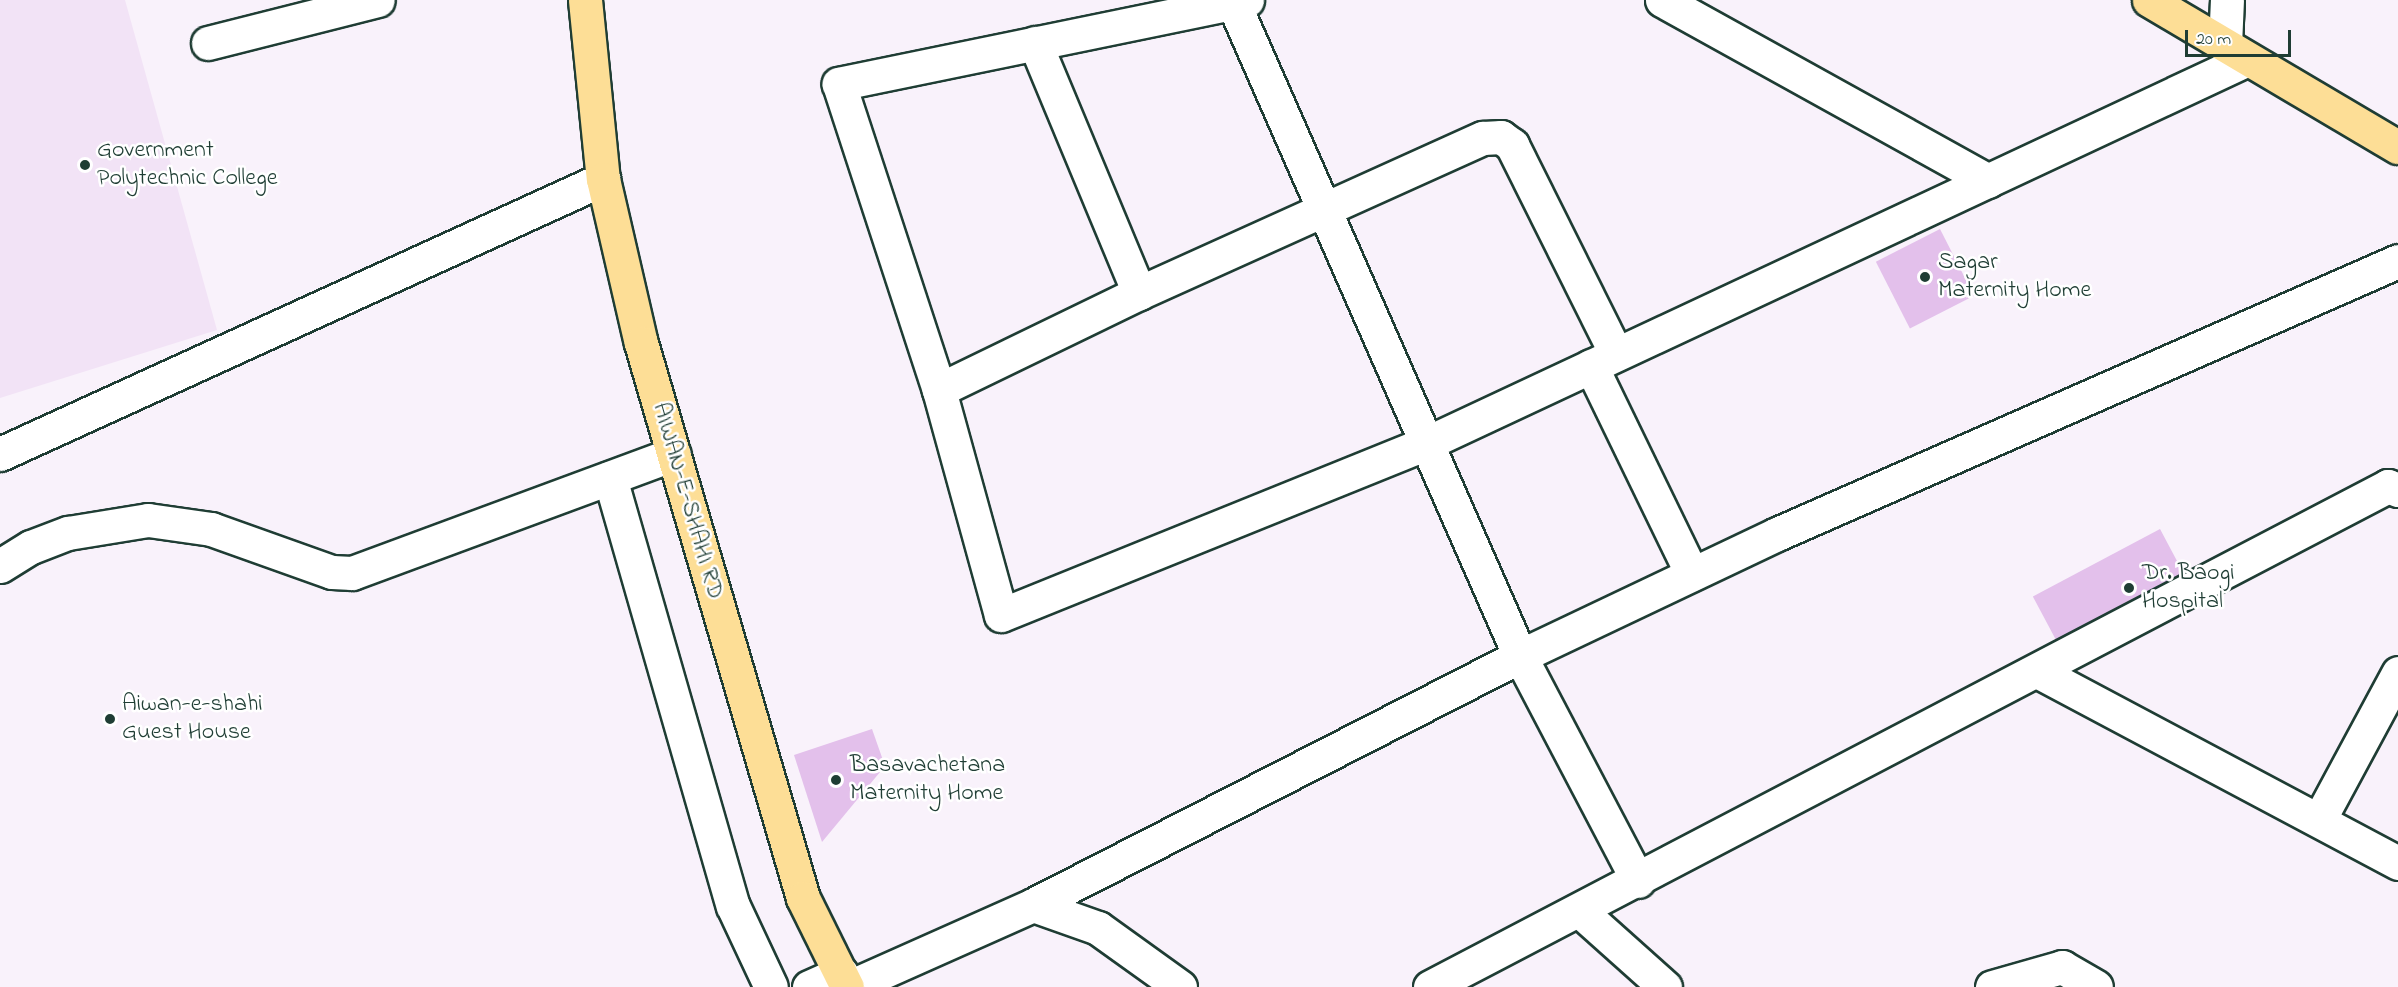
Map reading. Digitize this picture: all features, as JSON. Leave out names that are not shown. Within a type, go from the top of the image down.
[{"type":"main road","name":"AIWAN-E-SHAHI RD","points":[[585,0],[603,179],[641,343],[803,898],[846,982]]},
{"type":"main road","points":[[2149,0],[2398,147]]},
{"type":"street","points":[[208,43],[378,0]]},
{"type":"street","points":[[1662,0],[1988,181]]},
{"type":"street","points":[[1638,881],[1520,656],[1427,443],[1325,212],[1238,1],[839,84],[939,390],[1001,615],[1427,443],[1988,181],[2236,52],[2227,0]]},
{"type":"street","points":[[1035,44],[1139,293]]},
{"type":"street","points":[[939,390],[1139,293],[1325,212],[1483,138],[1501,137],[1512,145],[1692,574]]},
{"type":"street","points":[[0,454],[603,179]]},
{"type":"street","points":[[809,987],[846,982],[1033,905],[1520,656],[1692,574],[2398,261]]},
{"type":"street","points":[[0,566],[30,547],[68,533],[148,520],[210,529],[332,572],[352,573],[674,454]]},
{"type":"street","points":[[610,478],[733,906],[771,987]]},
{"type":"street","points":[[1430,987],[1638,881],[2388,486],[2398,490]]},
{"type":"street","points":[[2037,670],[2398,862]]},
{"type":"street","points":[[2319,820],[2398,674]]},
{"type":"street","points":[[1033,905],[1098,928],[1180,987]]},
{"type":"street","points":[[1580,911],[1665,987]]},
{"type":"street","points":[[1992,987],[2061,967],[2096,987]]},
{"type":"shaded area","name":"Government Polytechnic College","points":[[0,0],[125,0],[217,330],[0,398]]},
{"type":"building","points":[[1940,229],[1974,296],[1910,329],[1876,262]]},
{"type":"building","points":[[2160,529],[2190,586],[2063,653],[2033,597]]},
{"type":"building","points":[[872,729],[885,766],[822,842],[794,755]]},
{"type":"place","name":"Government Polytechnic College","points":[[85,165]]},
{"type":"place","name":"Sagar Maternity Home","points":[[1925,277]]},
{"type":"place","name":"Dr. Baogi Hospital","points":[[2129,588]]},
{"type":"place","name":"Aiwan-e-shahi Guest House","points":[[110,719]]},
{"type":"place","name":"Basavachetana Maternity Home","points":[[836,780]]}]
